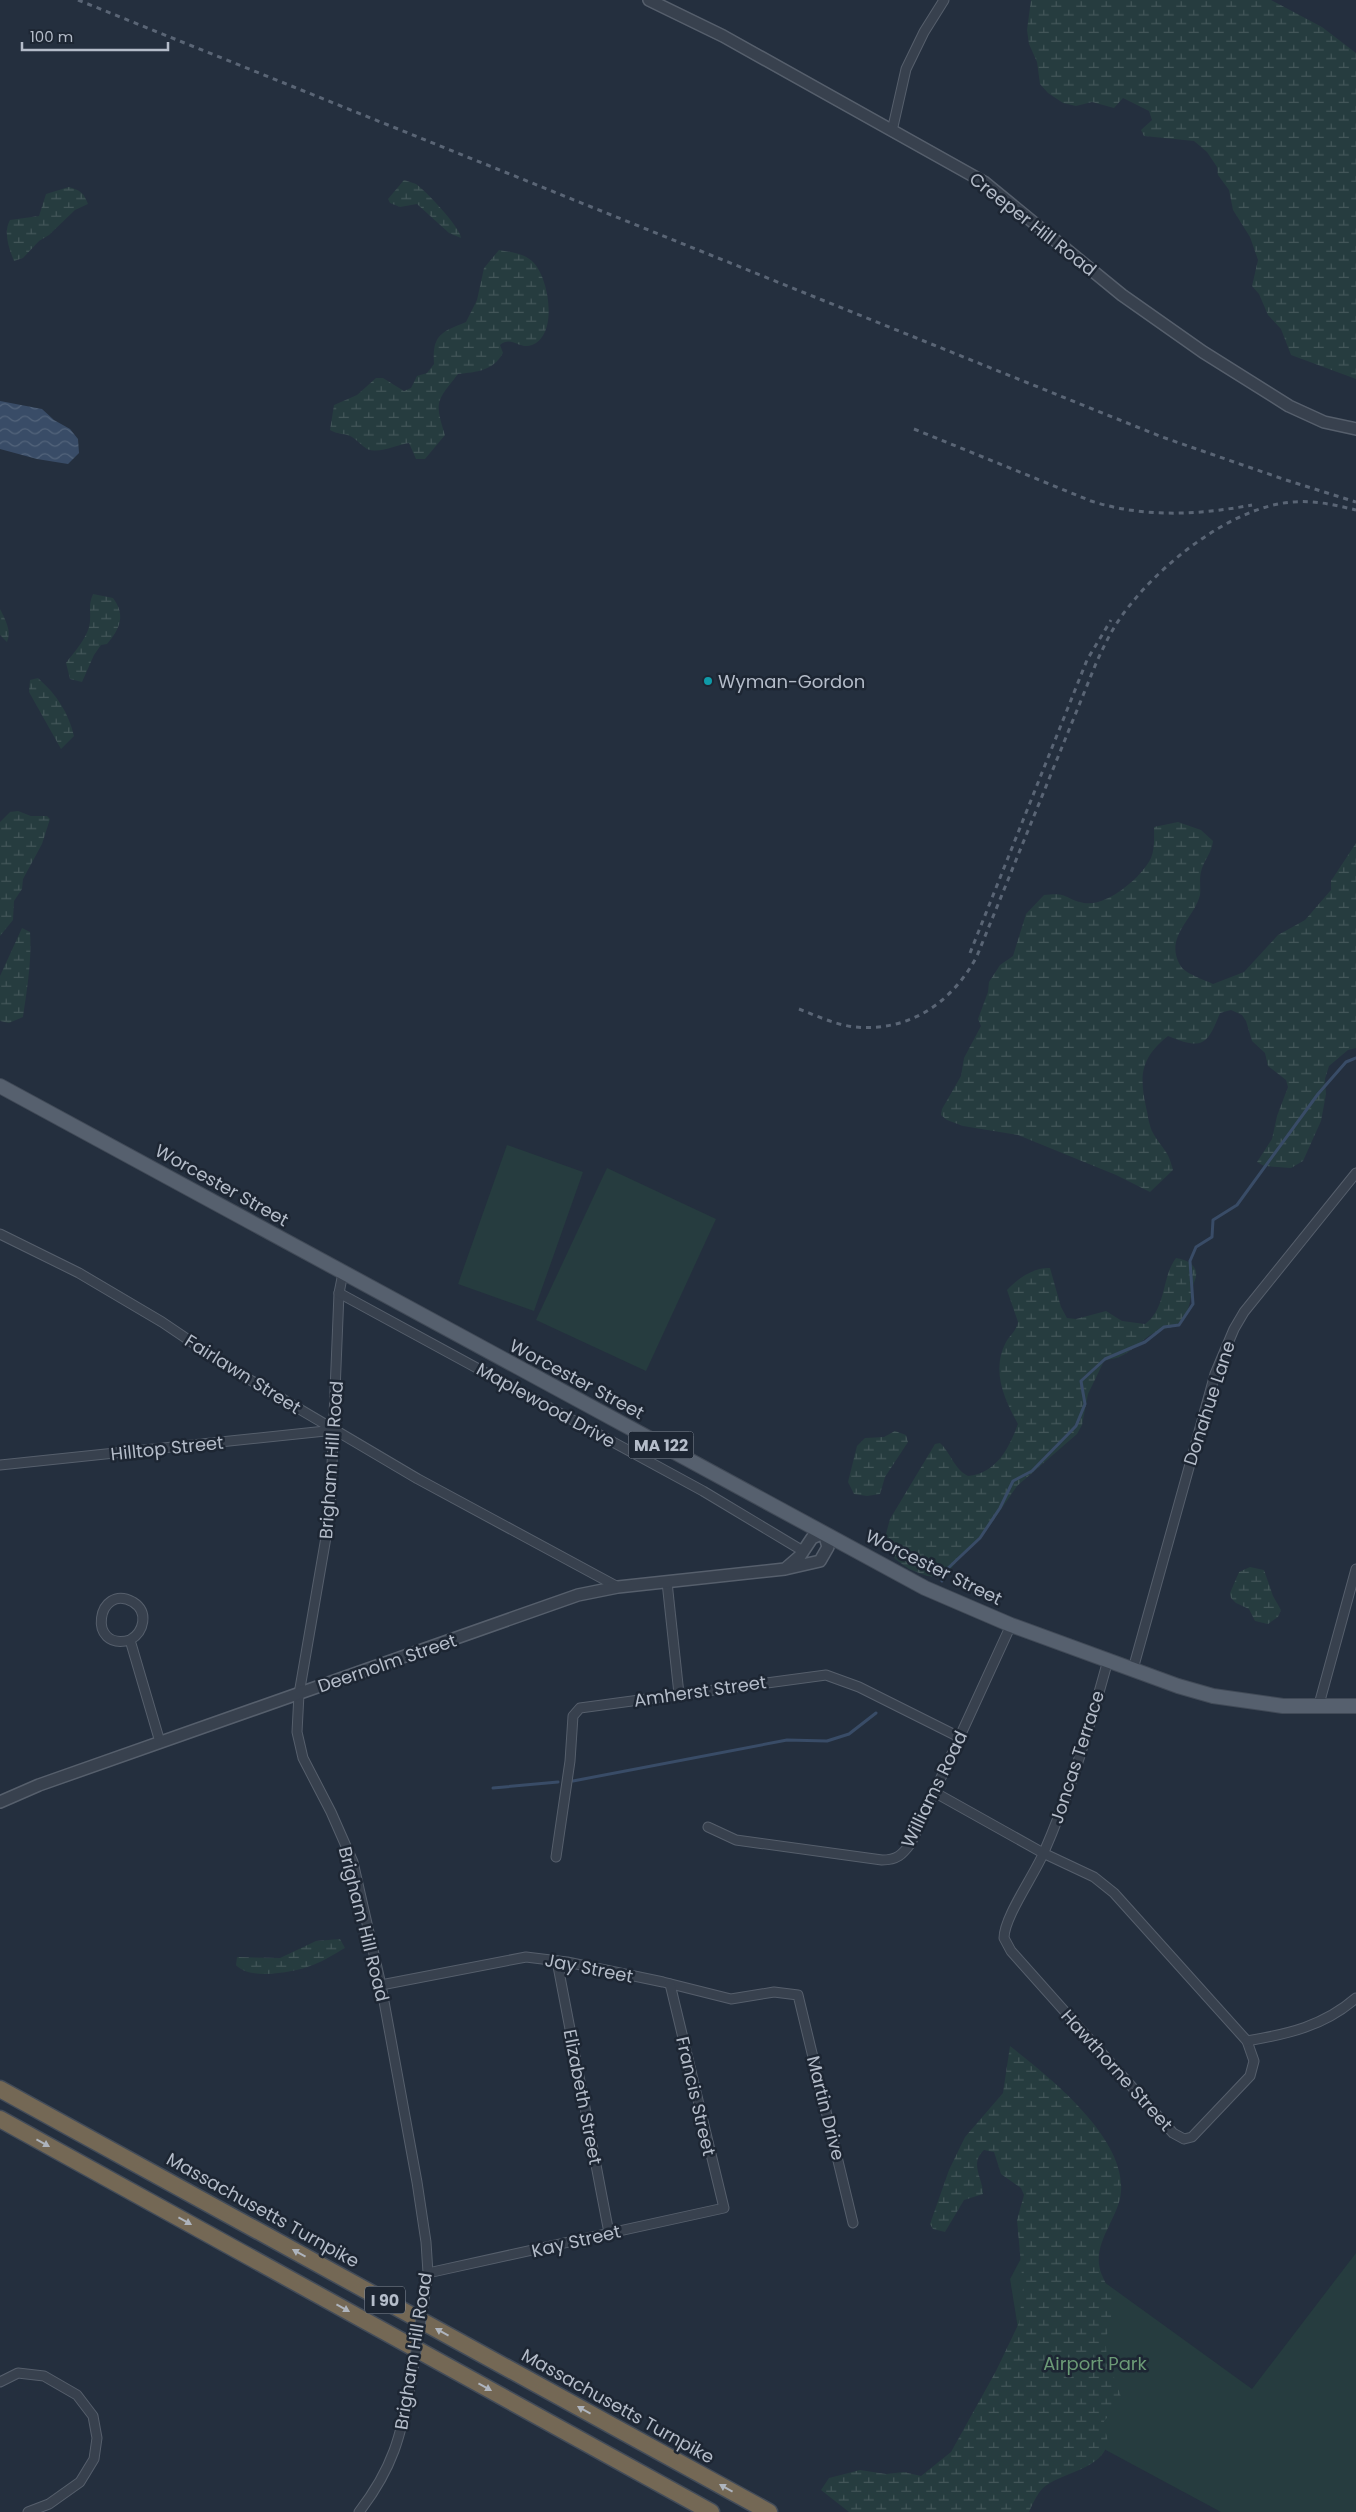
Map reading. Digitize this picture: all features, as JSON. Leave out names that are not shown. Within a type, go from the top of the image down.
[{"type":"highway","name":"Massachusetts Turnpike","points":[[0,2088],[769,2512]]},
{"type":"highway","name":"I 90","points":[[0,2119],[711,2512]]},
{"type":"main road","name":"Worcester Street","points":[[0,1086],[925,1588],[1011,1625],[1187,1689],[1231,1700],[1318,1708],[1356,1706]]},
{"type":"street","name":"Creeper Hill Road","points":[[649,0],[723,36],[984,182],[1122,295],[1166,328],[1248,382],[1317,419],[1356,429]]},
{"type":"street","points":[[892,131],[906,69],[924,32],[944,0]]},
{"type":"street","name":"Donahue Lane","points":[[1133,1669],[1216,1374],[1234,1329],[1248,1306],[1274,1272],[1297,1248],[1356,1173]]},
{"type":"street","name":"Fairlawn Street","points":[[0,1234],[79,1273],[162,1322],[230,1368],[335,1430],[618,1588]]},
{"type":"street","name":"Brigham Hill Road","points":[[343,1272],[339,1293],[335,1430],[329,1530],[299,1694],[297,1732],[300,1752],[331,1812],[352,1862],[381,1985],[425,2231],[428,2273],[402,2431],[393,2456],[377,2487],[359,2512]]},
{"type":"street","name":"Maplewood Drive","points":[[339,1293],[703,1491],[803,1551]]},
{"type":"street","name":"Hilltop Street","points":[[0,1465],[335,1430]]},
{"type":"street","points":[[784,1569],[803,1551],[812,1538],[824,1533]]},
{"type":"street","name":"Deernolm Street","points":[[0,1802],[39,1784],[299,1694],[558,1601],[618,1588],[784,1569],[820,1561],[828,1547],[824,1533]]},
{"type":"street","points":[[1318,1708],[1356,1569]]},
{"type":"street","points":[[667,1582],[679,1694]]},
{"type":"street","points":[[127,1600],[136,1604],[141,1612],[143,1622],[140,1631],[130,1640],[116,1641],[103,1631],[101,1614],[106,1606],[113,1601],[127,1600]]},
{"type":"street","name":"Williams Road","points":[[708,1827],[736,1840],[893,1860],[901,1856],[910,1843],[1011,1625]]},
{"type":"street","points":[[130,1640],[160,1742]]},
{"type":"street","name":"Joncas Terrace","points":[[1043,1854],[1073,1781],[1108,1660]]},
{"type":"street","name":"Amherst Street","points":[[556,1857],[570,1761],[573,1716],[575,1711],[580,1708],[826,1676],[859,1687],[959,1737]]},
{"type":"street","name":"Hawthorne Street","points":[[934,1792],[1043,1854],[1094,1877],[1114,1893],[1247,2042],[1253,2055],[1254,2065],[1248,2080],[1192,2136],[1184,2139],[1176,2136],[1005,1942],[1004,1934],[1008,1924],[1043,1854]]},
{"type":"street","name":"Jay Street","points":[[381,1985],[518,1957],[557,1962],[670,1984],[737,2000],[768,1992],[797,1995]]},
{"type":"street","name":"Elizabeth Street","points":[[557,1962],[609,2233]]},
{"type":"street","name":"Francis Street","points":[[670,1984],[724,2208]]},
{"type":"street","name":"Martin Drive","points":[[797,1995],[853,2223]]},
{"type":"street","points":[[1247,2042],[1308,2028],[1336,2013],[1356,1998]]},
{"type":"street","name":"Kay Street","points":[[428,2273],[724,2208]]},
{"type":"street","points":[[0,2382],[18,2373],[44,2376],[77,2395],[93,2416],[98,2438],[94,2459],[80,2482],[49,2504],[28,2512]]},
{"type":"green space","points":[[1031,0],[1271,0],[1322,27],[1356,53],[1356,379],[1291,355],[1281,329],[1268,315],[1259,294],[1252,286],[1258,260],[1250,237],[1233,210],[1229,190],[1218,175],[1217,167],[1207,152],[1194,141],[1144,136],[1141,130],[1152,120],[1149,111],[1123,98],[1114,108],[1092,102],[1076,106],[1063,103],[1048,93],[1040,84],[1037,62],[1029,44],[1027,30]]},
{"type":"green space","points":[[404,180],[416,184],[427,194],[449,218],[461,238],[449,233],[417,204],[400,207],[390,203],[388,199]]},
{"type":"green space","points":[[69,187],[81,193],[88,204],[75,210],[49,235],[39,241],[23,258],[14,261],[7,235],[10,220],[39,216],[46,194]]},
{"type":"green space","points":[[499,250],[525,256],[532,261],[543,279],[547,292],[548,318],[546,330],[540,339],[527,346],[508,341],[504,342],[500,345],[503,353],[494,364],[484,370],[458,374],[442,396],[440,402],[439,415],[445,435],[425,459],[416,459],[409,443],[383,450],[372,450],[367,449],[350,436],[330,430],[334,405],[357,395],[376,378],[383,378],[404,391],[411,388],[417,376],[427,373],[434,364],[435,347],[440,336],[444,332],[466,322],[477,300],[484,268]]},
{"type":"green space","points":[[93,594],[113,598],[119,610],[120,622],[112,638],[107,644],[101,645],[94,655],[82,682],[70,679],[66,663],[81,643],[89,627]]},
{"type":"green space","points":[[0,609],[8,629],[7,642],[0,635]]},
{"type":"green space","points":[[38,678],[61,704],[72,727],[74,736],[61,749],[29,692],[30,680]]},
{"type":"green space","points":[[18,811],[31,816],[47,816],[50,819],[42,844],[23,879],[22,889],[14,901],[13,920],[0,936],[0,822],[10,812]]},
{"type":"green space","points":[[1178,822],[1201,830],[1213,841],[1201,872],[1200,895],[1197,904],[1178,937],[1176,955],[1182,968],[1190,974],[1213,984],[1244,972],[1278,935],[1305,920],[1331,890],[1331,881],[1356,843],[1356,1048],[1348,1050],[1329,1066],[1325,1079],[1326,1094],[1321,1121],[1303,1161],[1291,1168],[1264,1166],[1257,1162],[1272,1139],[1277,1116],[1288,1087],[1286,1080],[1268,1066],[1265,1053],[1252,1041],[1246,1021],[1242,1015],[1231,1010],[1220,1013],[1211,1032],[1202,1042],[1196,1044],[1189,1043],[1168,1036],[1147,1059],[1144,1067],[1143,1085],[1150,1127],[1169,1158],[1173,1170],[1150,1192],[1116,1175],[1018,1135],[963,1126],[947,1120],[941,1115],[942,1109],[961,1076],[964,1058],[981,1026],[978,1019],[988,992],[989,982],[1000,965],[1013,956],[1026,914],[1044,895],[1058,894],[1084,903],[1093,903],[1113,896],[1140,874],[1151,858],[1154,827]]},
{"type":"green space","points":[[22,928],[30,932],[30,964],[26,996],[23,1017],[9,1023],[0,1021],[0,976]]},
{"type":"green space","points":[[507,1145],[583,1172],[534,1311],[458,1284]]},
{"type":"green space","points":[[607,1168],[716,1219],[646,1371],[536,1320]]},
{"type":"green space","points":[[1176,1258],[1189,1262],[1196,1271],[1189,1305],[1182,1319],[1175,1326],[1159,1330],[1124,1355],[1104,1361],[1088,1394],[1082,1425],[1077,1434],[1017,1486],[991,1524],[947,1574],[940,1577],[927,1576],[909,1569],[895,1559],[889,1549],[886,1534],[890,1519],[935,1444],[940,1443],[963,1473],[968,1476],[978,1474],[987,1470],[1001,1458],[1018,1424],[1004,1394],[1000,1374],[1002,1353],[1018,1322],[1007,1290],[1026,1274],[1038,1269],[1050,1268],[1061,1307],[1067,1318],[1076,1319],[1106,1311],[1122,1321],[1145,1324],[1157,1310],[1168,1274]]},
{"type":"green space","points":[[895,1431],[906,1435],[908,1442],[885,1477],[880,1494],[867,1496],[854,1494],[848,1482],[857,1446],[865,1438],[884,1437]]},
{"type":"green space","points":[[1250,1567],[1264,1570],[1273,1596],[1281,1610],[1278,1617],[1268,1624],[1255,1621],[1249,1609],[1236,1603],[1231,1598],[1230,1593],[1239,1572]]},
{"type":"green space","points":[[340,1939],[345,1948],[305,1968],[273,1974],[262,1974],[251,1973],[236,1965],[237,1957],[280,1958],[316,1941]]},
{"type":"green space","points":[[1010,2046],[1044,2074],[1082,2110],[1111,2150],[1119,2171],[1121,2192],[1116,2210],[1101,2246],[1099,2264],[1111,2294],[1113,2305],[1106,2341],[1107,2354],[1122,2402],[1104,2421],[1107,2441],[1106,2448],[1101,2455],[1086,2467],[1058,2479],[1043,2488],[1029,2512],[849,2512],[821,2490],[829,2478],[860,2470],[886,2474],[904,2472],[921,2476],[951,2452],[996,2371],[1019,2323],[1023,2287],[1017,2220],[1024,2195],[1021,2188],[1001,2174],[994,2152],[984,2150],[978,2161],[977,2166],[983,2194],[964,2200],[945,2232],[933,2229],[930,2224],[949,2170],[965,2137],[1003,2093]]},
{"type":"green space","name":"Airport Park","points":[[1035,2232],[1252,2389],[1356,2253],[1356,2512],[1221,2512],[1009,2398],[1023,2360],[1010,2279]]},
{"type":"water","points":[[0,401],[42,409],[54,420],[70,429],[78,439],[79,453],[68,464],[37,459],[0,449]]},
{"type":"waterway","points":[[942,1581],[945,1571],[980,1538],[1000,1508],[1013,1481],[1032,1471],[1076,1426],[1085,1404],[1081,1381],[1105,1359],[1145,1342],[1164,1327],[1179,1325],[1193,1304],[1190,1261],[1196,1247],[1212,1237],[1213,1220],[1237,1205],[1318,1094],[1346,1062],[1356,1058]]},
{"type":"waterway","points":[[573,1781],[787,1740],[827,1741],[849,1734],[876,1713]]},
{"type":"waterway","points":[[493,1788],[558,1782]]},
{"type":"railway","points":[[78,0],[1162,437],[1356,502]]},
{"type":"railway","points":[[914,429],[1091,501],[1111,506],[1151,512],[1191,513],[1252,505]]},
{"type":"railway","points":[[799,1009],[841,1024],[855,1027],[875,1027],[893,1025],[911,1019],[927,1011],[942,1000],[967,973],[977,956],[1097,661],[1114,628],[1136,598],[1174,560],[1196,543],[1220,527],[1244,515],[1268,506],[1292,502],[1324,503],[1356,510]]},
{"type":"railway","points":[[970,953],[1087,660],[1111,620]]},
{"type":"place","name":"Wyman-Gordon","points":[[708,681]]}]
